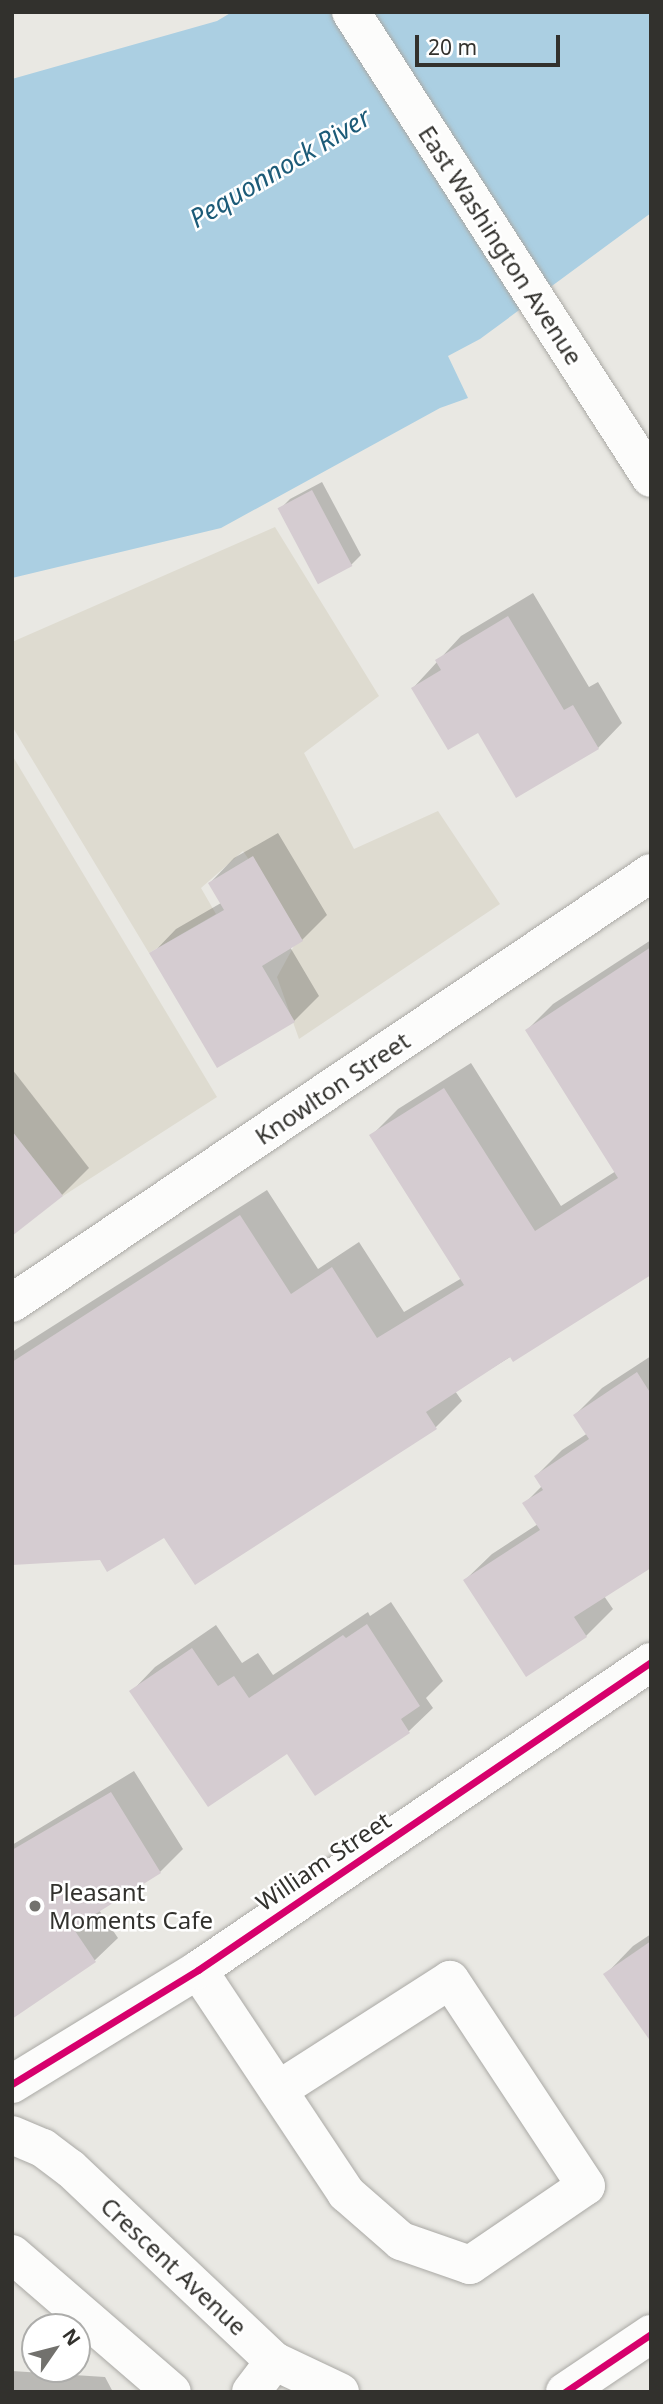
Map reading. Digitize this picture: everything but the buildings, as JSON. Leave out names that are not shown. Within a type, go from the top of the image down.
[{"type":"main road","name":"East Washington Avenue","points":[[351,12],[651,478]]},
{"type":"main road","name":"Knowlton Street","points":[[12,1303],[651,873]]},
{"type":"main road","name":"William Street","points":[[12,2084],[198,1970],[651,1662]]},
{"type":"main road","points":[[198,1970],[346,2193],[401,2241],[470,2265],[586,2186],[450,1980],[278,2090]]},
{"type":"main road","name":"Crescent Avenue","points":[[12,2135],[43,2148],[70,2168],[274,2361],[340,2392]]},
{"type":"main road","points":[[12,2255],[172,2392]]},
{"type":"main road","points":[[565,2392],[651,2334]]},
{"type":"main road","points":[[251,2392],[274,2361]]},
{"type":"shaded area","points":[[275,527],[379,696],[304,753],[354,849],[438,811],[500,904],[299,1039],[277,977],[300,935],[243,851],[201,888],[216,914],[149,953],[12,726],[12,642]]},
{"type":"shaded area","points":[[12,755],[217,1097],[63,1196],[12,1131]]},
{"type":"water","name":"Pequonnock River","points":[[232,12],[651,12],[651,213],[480,339],[448,356],[468,398],[440,408],[221,528],[12,578],[12,79],[217,21]]},
{"type":"cycle path","points":[[12,2084],[198,1970],[651,1662]]},
{"type":"cycle path","points":[[565,2392],[651,2334]]},
{"type":"place","name":"Pleasant Moments Cafe","points":[[35,1906]]}]
